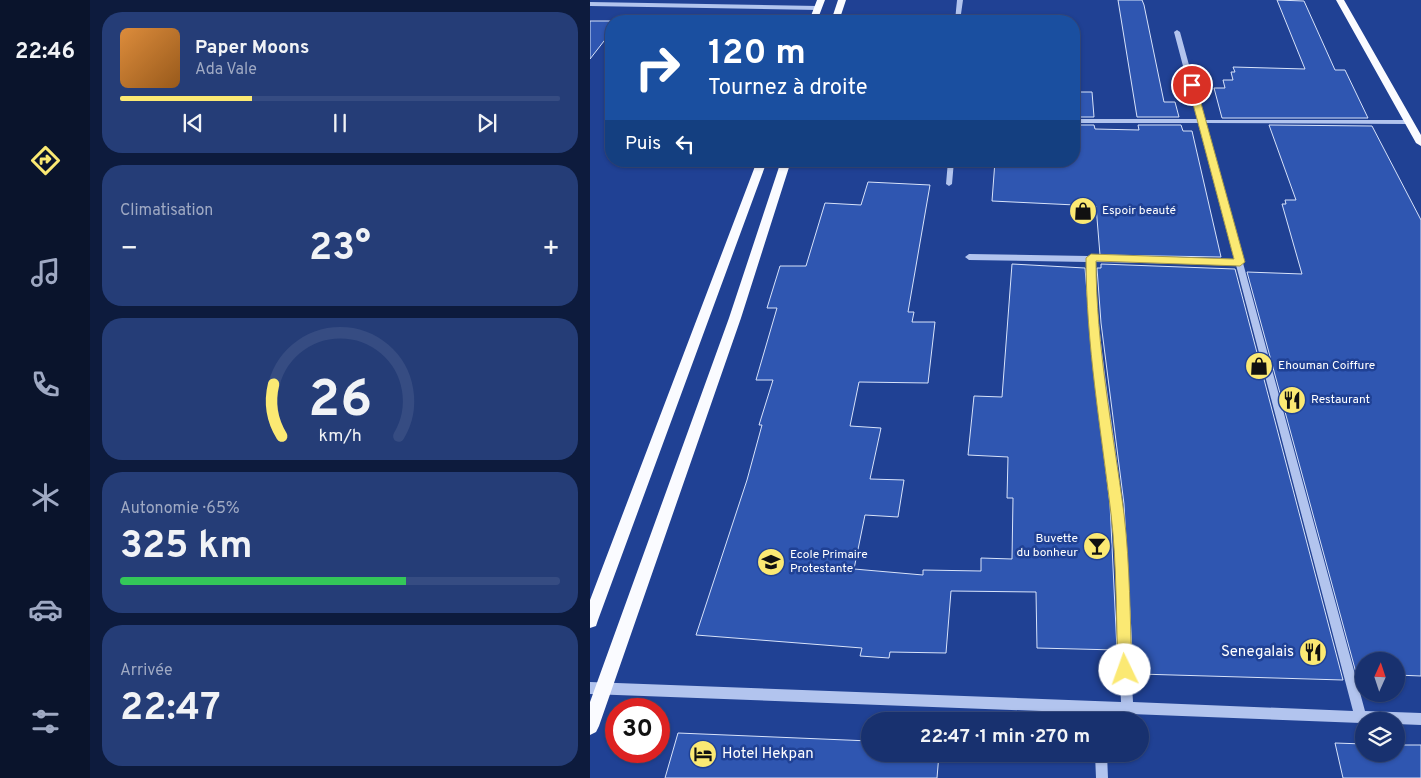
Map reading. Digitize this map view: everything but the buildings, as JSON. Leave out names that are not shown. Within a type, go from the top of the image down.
[{"type":"main road","points":[[815,15],[821,0]]},
{"type":"main road","points":[[837,15],[842,0]]},
{"type":"main road","points":[[1340,0],[1421,143]]},
{"type":"main road","points":[[590,620],[760,167]]},
{"type":"main road","points":[[590,726],[596,689],[735,318],[784,167]]},
{"type":"street","points":[[958,15],[960,0]]},
{"type":"street","points":[[590,4],[818,8]]},
{"type":"street","points":[[1177,32],[1360,712]]},
{"type":"street","points":[[1080,121],[1408,122]]},
{"type":"street","points":[[949,184],[950,167]]},
{"type":"street","points":[[969,257],[1240,262]]},
{"type":"street","points":[[1091,258],[1091,288],[1098,364],[1118,517],[1127,708]]},
{"type":"street","points":[[596,689],[1355,717]]},
{"type":"street","points":[[1099,707],[1099,712]]},
{"type":"street","points":[[1405,718],[1421,719]]},
{"type":"street","points":[[1101,762],[1102,778]]},
{"type":"place","name":"Espoir beauté","points":[[1083,211]]},
{"type":"place","name":"Ehouman Coiffure","points":[[1259,366]]},
{"type":"place","name":"Restaurant","points":[[1292,400]]},
{"type":"place","name":"Buvette du bonheur","points":[[1097,546]]},
{"type":"place","name":"Ecole Primaire Protestante","points":[[771,562]]},
{"type":"place","name":"Senegalais","points":[[1313,652]]},
{"type":"place","name":"Hotel Hekpan","points":[[703,754]]},
{"type":"route","points":[[1125,670],[1118,517],[1094,328],[1091,258],[1240,262],[1192,85]]}]
